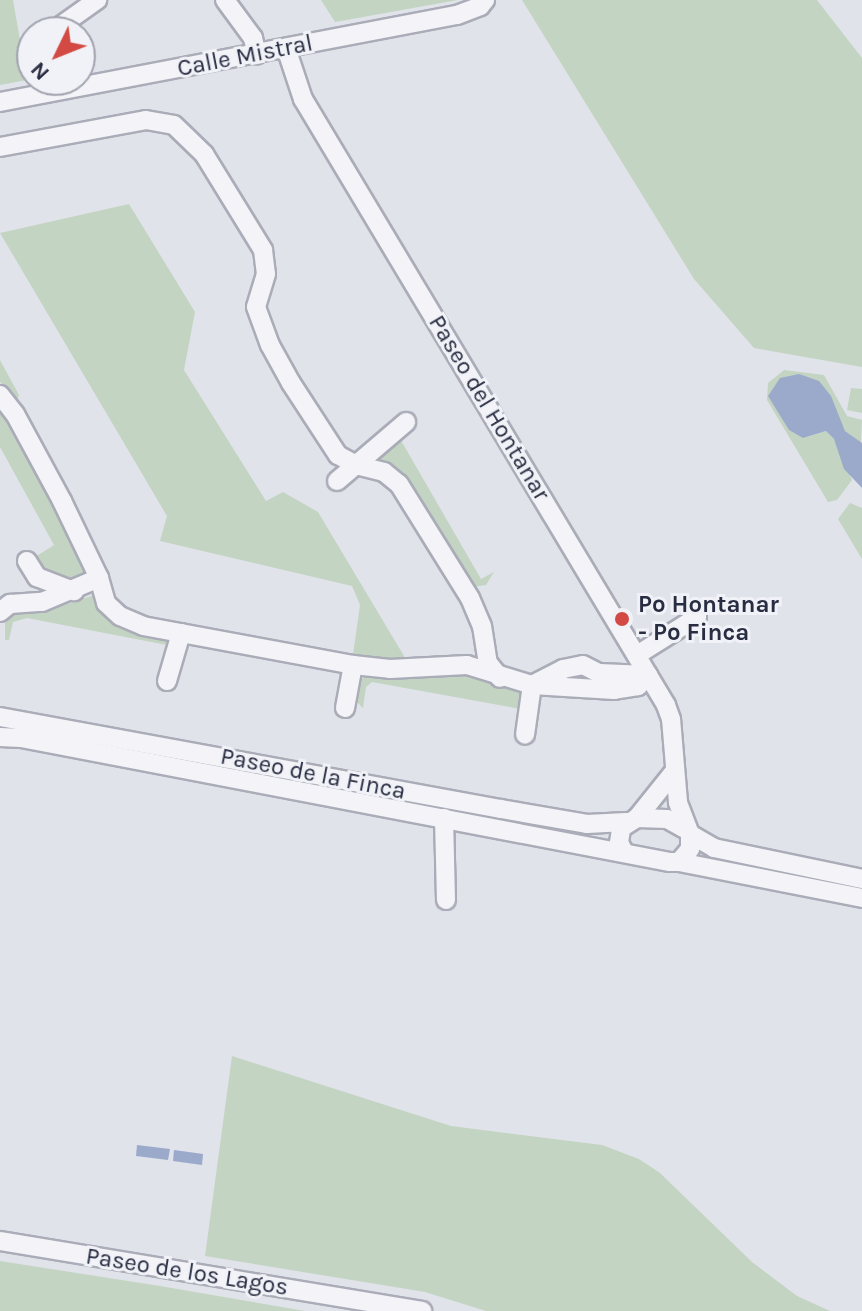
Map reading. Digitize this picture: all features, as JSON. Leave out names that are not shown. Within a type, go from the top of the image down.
[{"type":"street","points":[[74,16],[97,0]]},
{"type":"street","points":[[225,0],[253,38],[257,55]]},
{"type":"street","name":"Calle Mistral","points":[[0,102],[457,15],[480,6],[485,0]]},
{"type":"street","name":"Paseo del Hontanar","points":[[286,48],[303,99],[637,655],[671,719],[673,773],[688,832]]},
{"type":"street","points":[[0,147],[146,120],[174,125],[204,154],[263,250],[266,274],[256,307],[270,345],[338,455],[356,465],[384,472],[399,484],[470,598],[482,626],[488,663],[500,678]]},
{"type":"street","points":[[0,395],[15,414],[48,476],[99,578],[106,603],[120,616],[143,626],[353,665],[390,669],[467,665],[500,678],[532,685],[614,690],[638,686],[648,675]]},
{"type":"street","points":[[337,481],[406,422]]},
{"type":"street","points":[[27,561],[37,577],[74,591]]},
{"type":"street","points":[[0,612],[10,604],[42,602],[99,578]]},
{"type":"street","points":[[637,655],[697,617]]},
{"type":"street","points":[[167,681],[181,633]]},
{"type":"street","points":[[345,708],[353,665]]},
{"type":"street","points":[[525,735],[532,685]]},
{"type":"street","name":"Paseo de la Finca","points":[[0,717],[587,824],[667,819],[688,832]]},
{"type":"street","name":"Paseo de la Finca","points":[[0,737],[21,738],[679,862]]},
{"type":"street","points":[[623,850],[618,835],[673,773]]},
{"type":"street","points":[[444,818],[446,900]]},
{"type":"street","points":[[688,832],[690,849],[679,862],[862,898]]},
{"type":"street","points":[[688,832],[714,848],[862,879]]},
{"type":"street","name":"Paseo de los Lagos","points":[[0,1241],[422,1311]]},
{"type":"green space","points":[[0,0],[13,0],[16,82],[0,85]]},
{"type":"green space","points":[[321,0],[458,0],[335,22]]},
{"type":"green space","points":[[522,0],[817,0],[862,58],[862,367],[754,348],[694,279]]},
{"type":"green space","points":[[129,204],[195,312],[184,370],[266,501],[283,492],[318,512],[407,661],[353,655],[360,605],[352,586],[160,541],[167,516],[0,233]]},
{"type":"green space","points":[[0,360],[18,398],[15,399],[0,382]]},
{"type":"green space","points":[[784,370],[824,375],[847,416],[862,420],[861,443],[845,431],[837,414],[804,438],[826,431],[834,439],[852,480],[837,500],[828,502],[767,400],[768,383]]},
{"type":"green space","points":[[851,388],[862,389],[862,413],[847,410]]},
{"type":"green space","points":[[0,406],[34,464],[88,576],[74,582],[44,572],[32,559],[54,545],[0,447]]},
{"type":"green space","points":[[399,437],[481,579],[494,572],[486,585],[473,587],[411,487],[375,459]]},
{"type":"green space","points":[[850,503],[862,508],[862,559],[838,519]]},
{"type":"green space","points":[[94,595],[170,639],[172,646],[27,618],[13,622],[9,640],[5,640],[5,623],[13,613],[52,609]]},
{"type":"green space","points":[[455,671],[478,674],[511,690],[526,693],[521,709],[372,682],[366,687],[363,708],[357,702],[362,679],[369,673]]},
{"type":"green space","points":[[232,1056],[451,1126],[602,1145],[639,1159],[660,1173],[752,1262],[797,1296],[830,1311],[486,1311],[425,1292],[205,1256]]},
{"type":"green space","points":[[0,1261],[160,1286],[305,1311],[0,1311]]},
{"type":"water","points":[[799,374],[819,381],[831,396],[845,431],[862,443],[862,488],[844,469],[834,439],[826,431],[803,438],[789,430],[768,396],[780,378]]},
{"type":"water","points":[[137,1145],[170,1149],[168,1160],[136,1156]]},
{"type":"water","points":[[174,1150],[203,1154],[202,1165],[173,1161]]},
{"type":"place","name":"Pº Hontanar - Pº Finca","points":[[622,619]]}]
